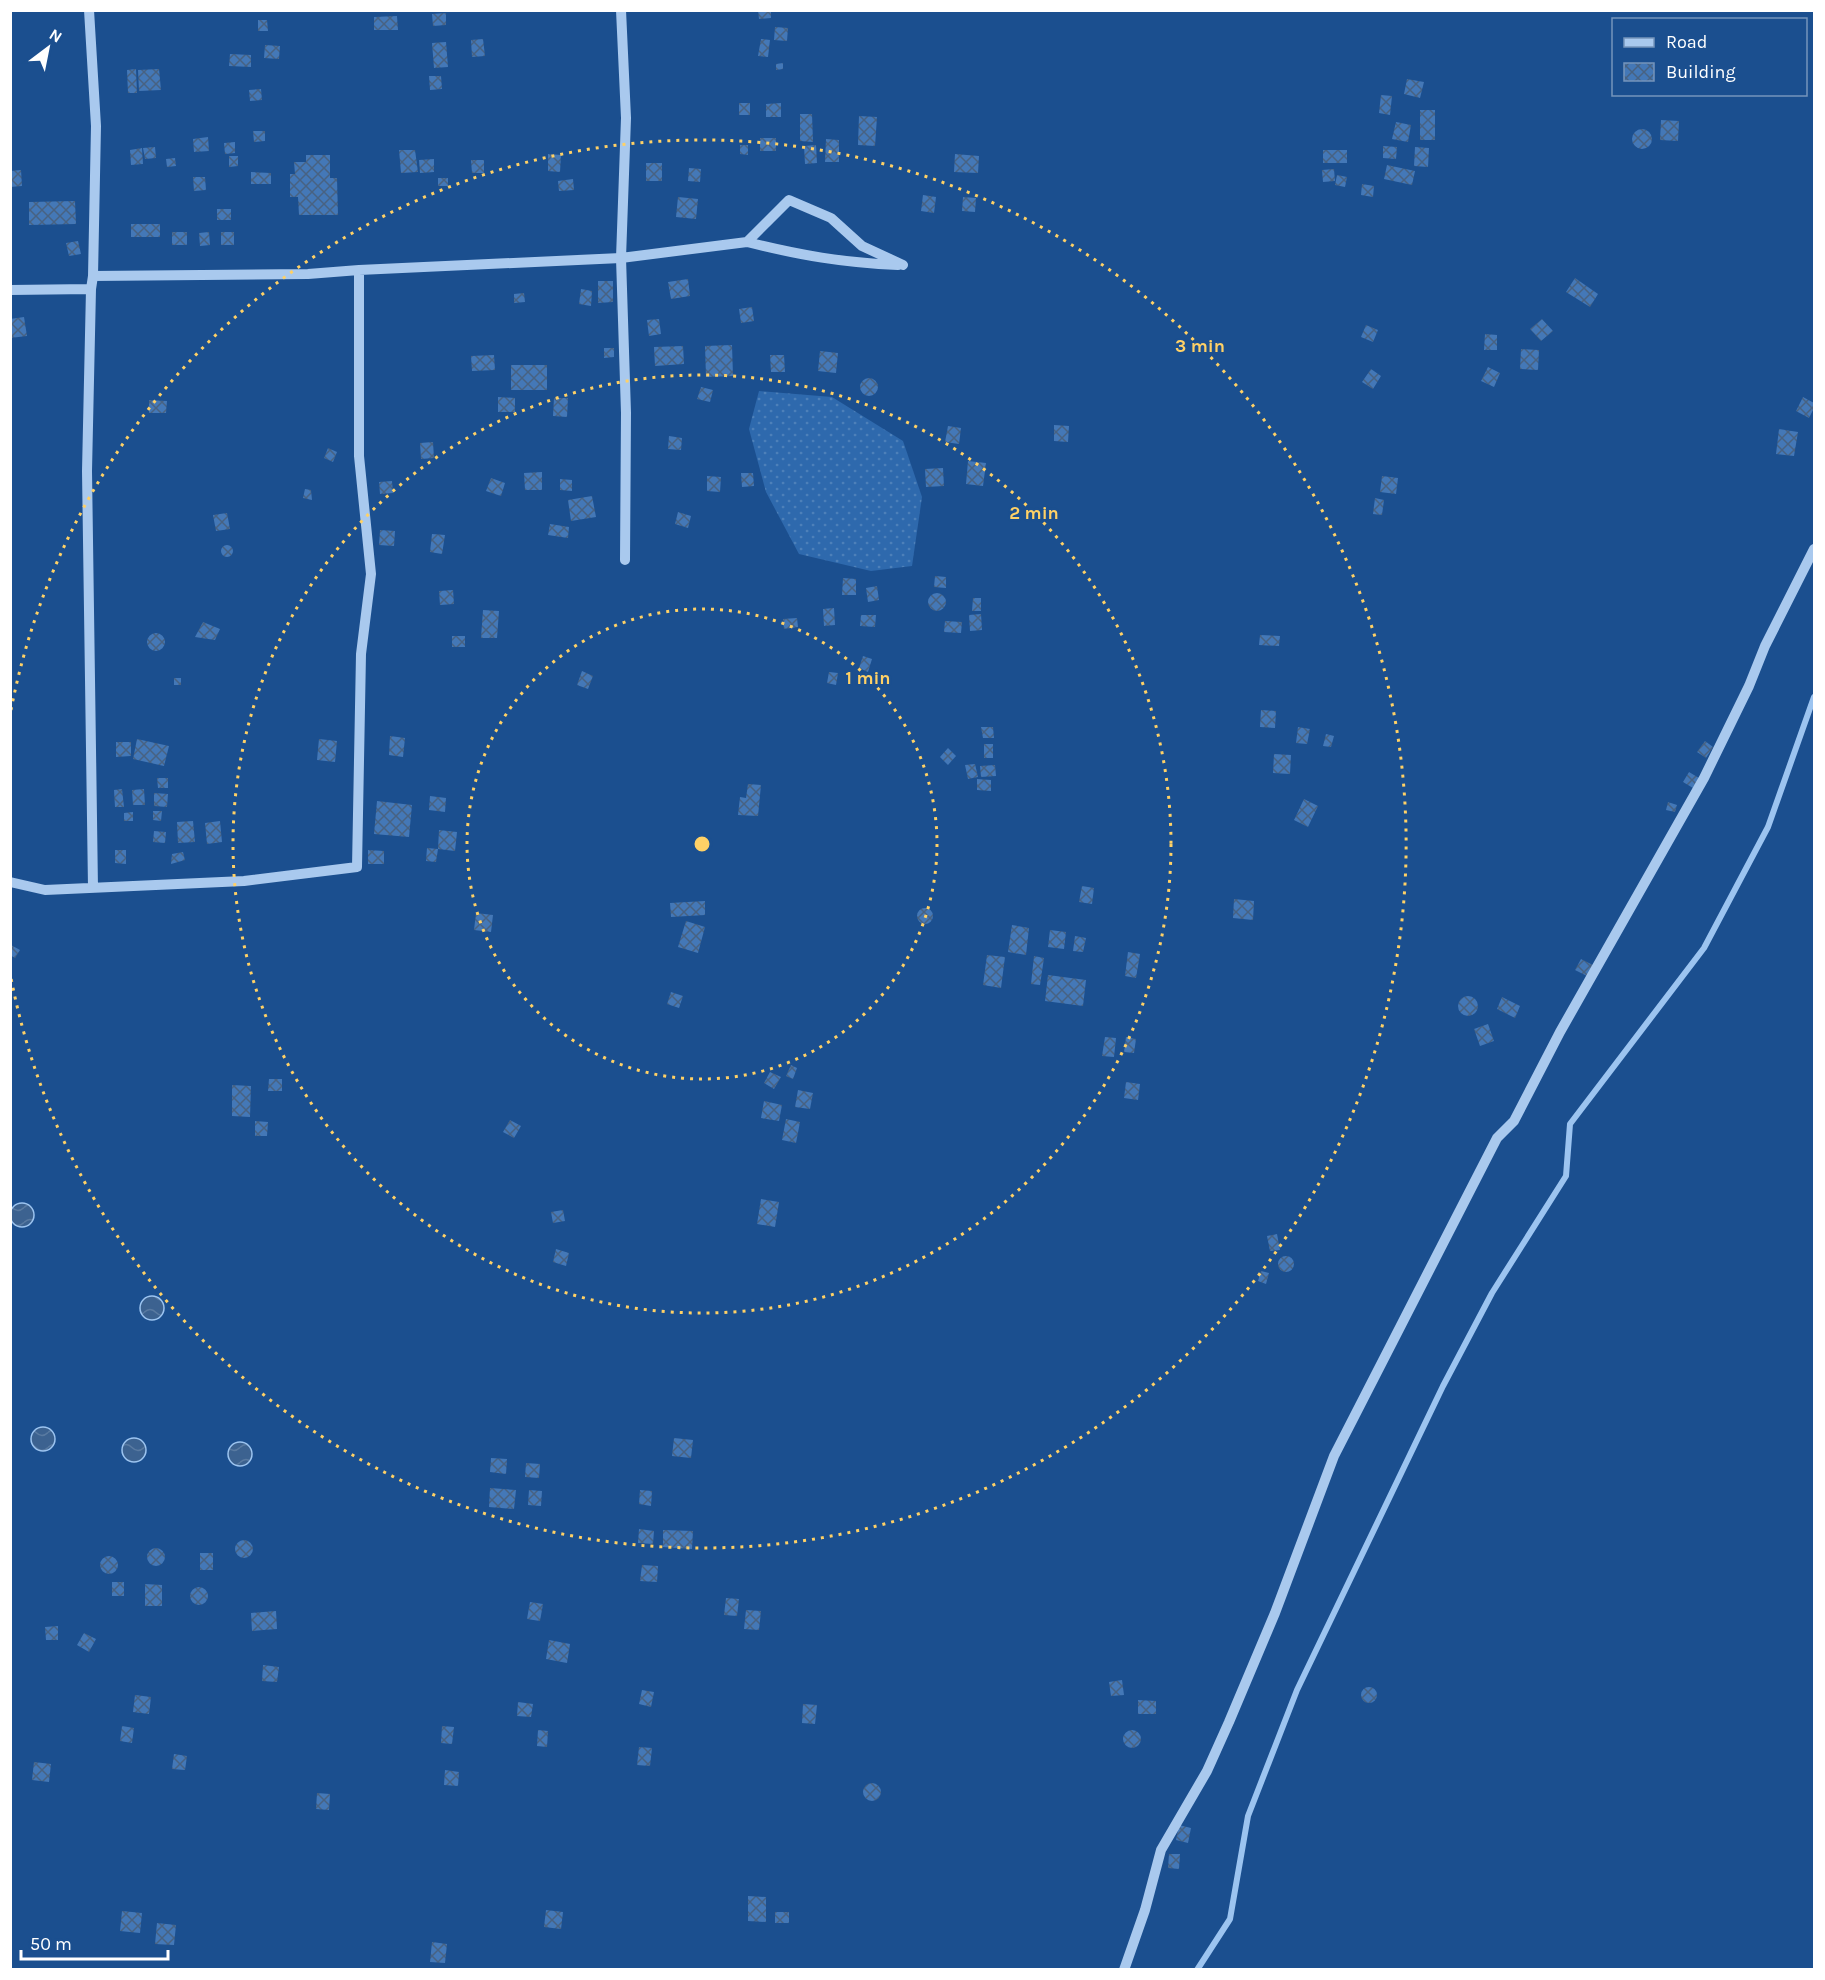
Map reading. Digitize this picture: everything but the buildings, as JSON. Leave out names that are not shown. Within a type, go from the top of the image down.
[{"type":"street","points":[[89,10],[96,126],[87,471],[93,888]]},
{"type":"street","points":[[621,10],[626,118],[621,258],[626,413],[625,560]]},
{"type":"street","points":[[93,276],[308,274],[621,258],[747,242],[800,255],[857,264],[903,265],[862,246],[831,219],[789,200],[747,242]]},
{"type":"street","points":[[10,882],[45,890],[93,888],[244,881],[357,867],[361,654],[371,574],[359,456],[359,270]]},
{"type":"street","points":[[10,290],[91,289]]},
{"type":"street","points":[[1124,1970],[1145,1910],[1161,1850],[1207,1771],[1229,1722],[1275,1613],[1334,1456],[1497,1138],[1514,1120],[1560,1032],[1704,778],[1736,715],[1765,646],[1815,549]]},
{"type":"shaded area","points":[[759,391],[832,397],[903,441],[922,497],[912,566],[871,571],[799,554],[766,492],[749,429]]},
{"type":"water","points":[[22,1203],[27,1204],[33,1210],[33,1220],[27,1226],[22,1227],[17,1226],[11,1220],[10,1215],[11,1210],[17,1204]]},
{"type":"water","points":[[152,1296],[161,1299],[164,1308],[161,1317],[152,1320],[143,1317],[140,1308],[143,1299]]},
{"type":"water","points":[[43,1427],[52,1430],[55,1439],[52,1448],[43,1451],[34,1448],[31,1439],[34,1430]]},
{"type":"water","points":[[134,1438],[143,1441],[146,1450],[143,1459],[134,1462],[125,1459],[122,1450],[125,1441]]},
{"type":"water","points":[[240,1442],[249,1445],[252,1454],[249,1463],[240,1466],[231,1463],[228,1454],[231,1445]]},
{"type":"waterway","points":[[1197,1970],[1230,1919],[1248,1816],[1297,1690],[1443,1386],[1492,1293],[1566,1176],[1570,1124],[1704,948],[1768,827],[1814,697]]}]
